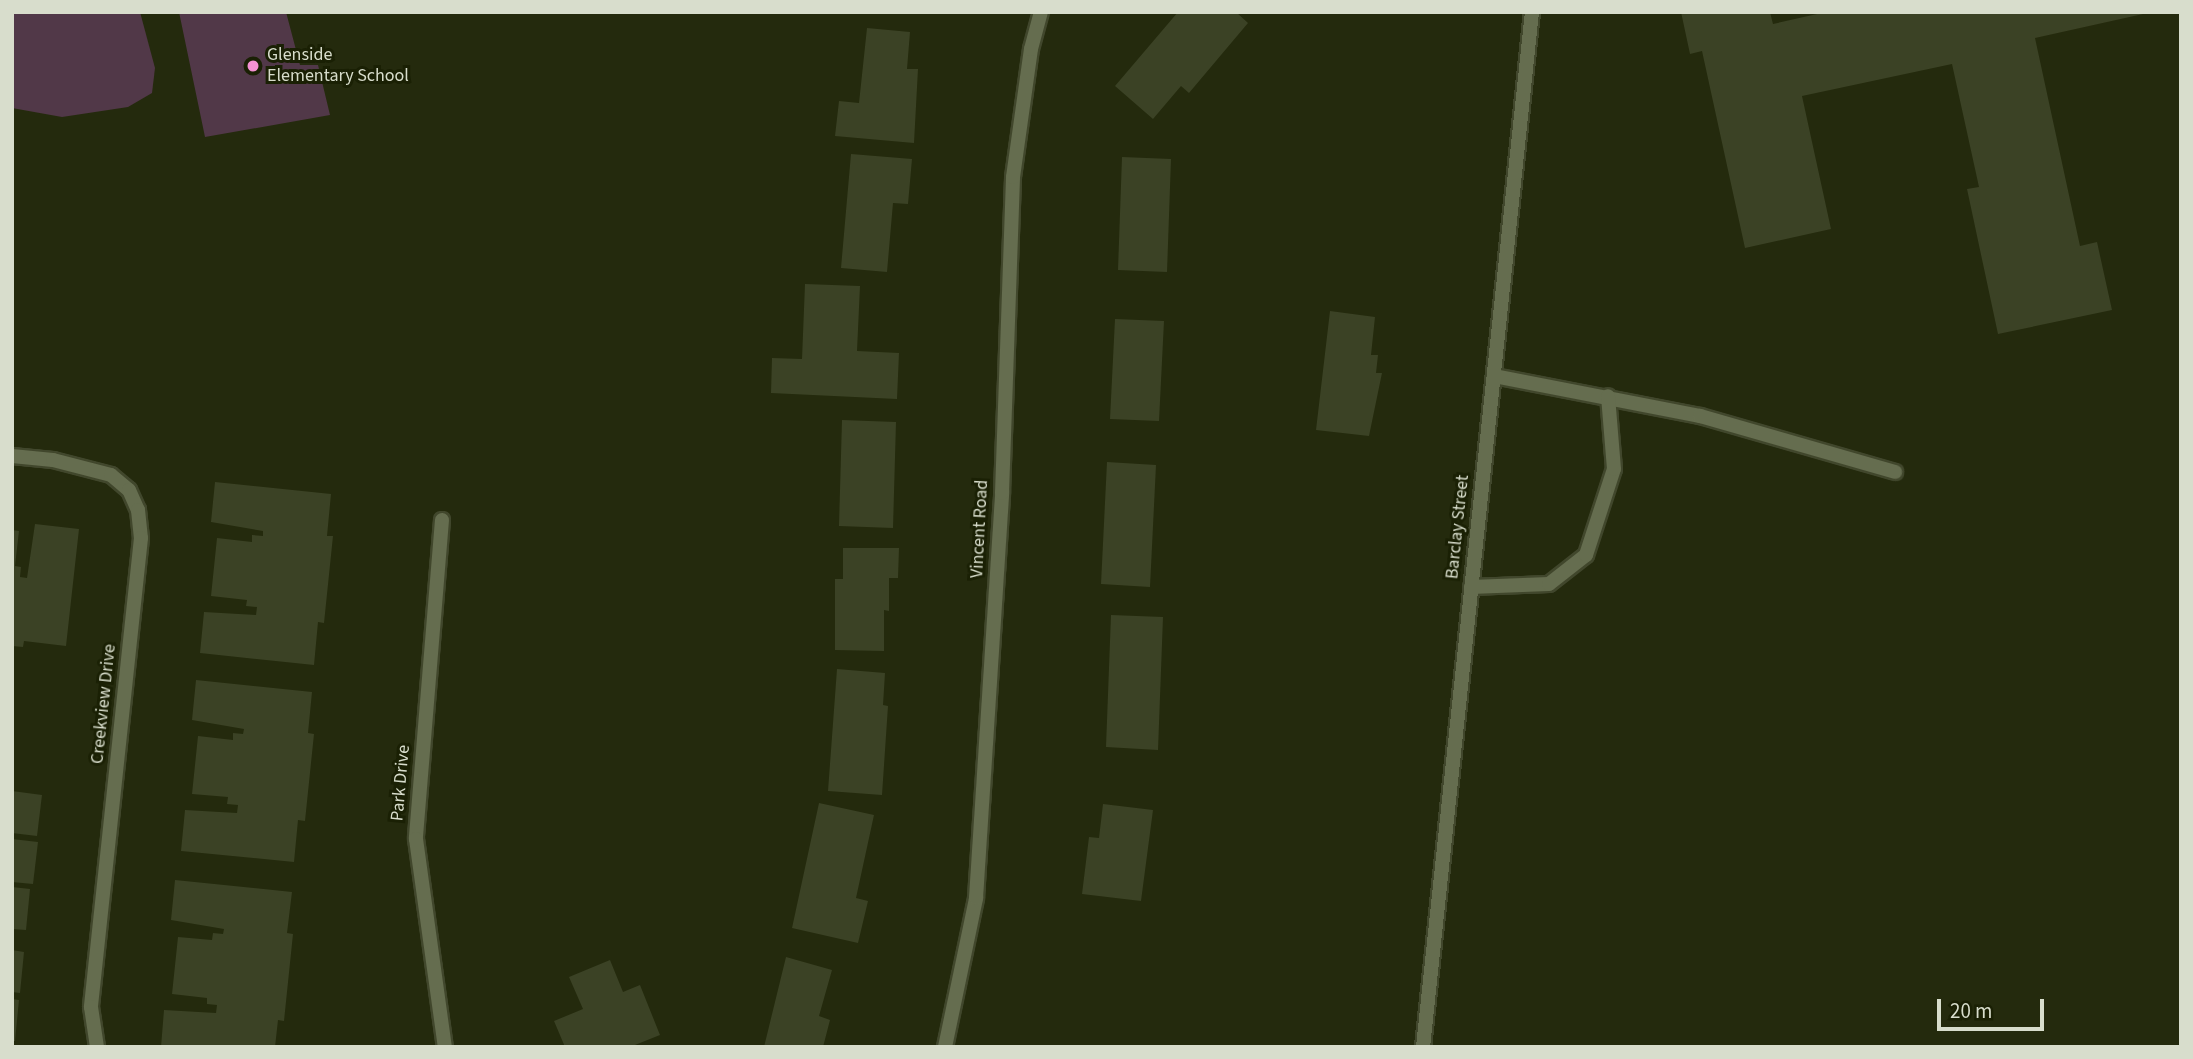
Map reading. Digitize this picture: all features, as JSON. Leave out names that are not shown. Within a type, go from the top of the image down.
[{"type":"street","name":"Vincent Road","points":[[945,1047],[976,898],[1002,493],[1013,177],[1031,49],[1041,12]]},
{"type":"street","name":"Barclay Street","points":[[1423,1047],[1532,12]]},
{"type":"street","points":[[1493,376],[1608,396],[1700,416],[1895,472]]},
{"type":"street","points":[[1471,587],[1549,584],[1586,555],[1614,469],[1608,396]]},
{"type":"street","name":"Creekview Drive","points":[[12,456],[53,460],[111,475],[129,490],[138,510],[141,538],[91,1007],[97,1047]]},
{"type":"street","name":"Park Drive","points":[[442,520],[416,839],[446,1047]]},
{"type":"shaded area","points":[[12,12],[140,12],[155,68],[152,93],[128,107],[62,117],[12,108]]},
{"type":"shaded area","points":[[179,12],[286,12],[300,65],[318,65],[330,115],[205,137]]},
{"type":"building","points":[[1178,12],[1236,12],[1248,23],[1189,93],[1181,86],[1153,119],[1115,86]]},
{"type":"building","points":[[1681,12],[1770,12],[1773,24],[1826,12],[2152,12],[2035,38],[2080,246],[2097,242],[2112,310],[1998,334],[1967,189],[1979,187],[1952,64],[1802,96],[1831,229],[1745,248],[1702,51],[1690,54]]},
{"type":"building","points":[[867,28],[910,32],[907,69],[918,69],[914,143],[835,136],[839,101],[859,103]]},
{"type":"building","points":[[851,154],[912,159],[908,204],[893,203],[887,272],[841,268]]},
{"type":"building","points":[[1122,157],[1171,159],[1167,272],[1118,270]]},
{"type":"building","points":[[805,284],[860,286],[857,351],[899,353],[897,399],[771,393],[772,358],[802,359]]},
{"type":"building","points":[[1330,311],[1375,317],[1371,355],[1378,355],[1376,373],[1382,373],[1369,436],[1316,430]]},
{"type":"building","points":[[1115,319],[1164,321],[1159,421],[1110,419]]},
{"type":"building","points":[[842,420],[896,422],[893,528],[839,526]]},
{"type":"building","points":[[1107,462],[1156,465],[1150,587],[1101,584]]},
{"type":"building","points":[[215,482],[331,494],[327,536],[333,536],[324,623],[318,622],[314,665],[200,653],[204,612],[256,615],[257,607],[246,606],[247,600],[211,596],[217,538],[252,542],[252,535],[263,536],[263,531],[211,522]]},
{"type":"building","points":[[35,524],[79,529],[66,646],[24,641],[23,647],[12,646],[12,530],[19,531],[15,566],[21,567],[20,577],[27,578]]},
{"type":"building","points":[[843,548],[899,548],[898,578],[889,578],[889,611],[884,610],[884,651],[835,650],[835,579],[843,579]]},
{"type":"building","points":[[1111,615],[1163,617],[1158,750],[1106,747]]},
{"type":"building","points":[[837,669],[885,673],[883,705],[888,706],[882,795],[828,791]]},
{"type":"building","points":[[196,680],[312,692],[308,733],[314,734],[305,821],[298,820],[294,862],[181,851],[185,810],[237,813],[238,805],[227,804],[228,797],[192,794],[198,736],[233,740],[233,733],[243,734],[244,729],[192,720]]},
{"type":"building","points":[[12,791],[42,795],[37,836],[12,833]]},
{"type":"building","points":[[819,803],[874,815],[856,898],[868,901],[858,943],[792,928]]},
{"type":"building","points":[[1103,804],[1153,810],[1141,901],[1082,894],[1089,837],[1099,838]]},
{"type":"building","points":[[12,839],[38,842],[33,884],[12,882]]},
{"type":"building","points":[[175,880],[292,892],[287,933],[293,934],[284,1021],[278,1020],[275,1047],[161,1047],[164,1010],[216,1013],[217,1005],[207,1004],[207,998],[172,994],[178,937],[212,940],[213,933],[223,934],[224,929],[171,920]]},
{"type":"building","points":[[12,887],[30,889],[26,930],[12,929]]},
{"type":"building","points":[[12,950],[24,952],[20,993],[12,992]]},
{"type":"building","points":[[786,957],[832,970],[819,1016],[830,1020],[823,1047],[764,1047]]},
{"type":"building","points":[[610,960],[623,992],[640,985],[660,1035],[630,1047],[565,1047],[554,1021],[583,1009],[569,977]]},
{"type":"building","points":[[12,999],[19,1000],[15,1041],[12,1041]]},
{"type":"place","name":"Glenside Elementary School","points":[[253,66]]}]
